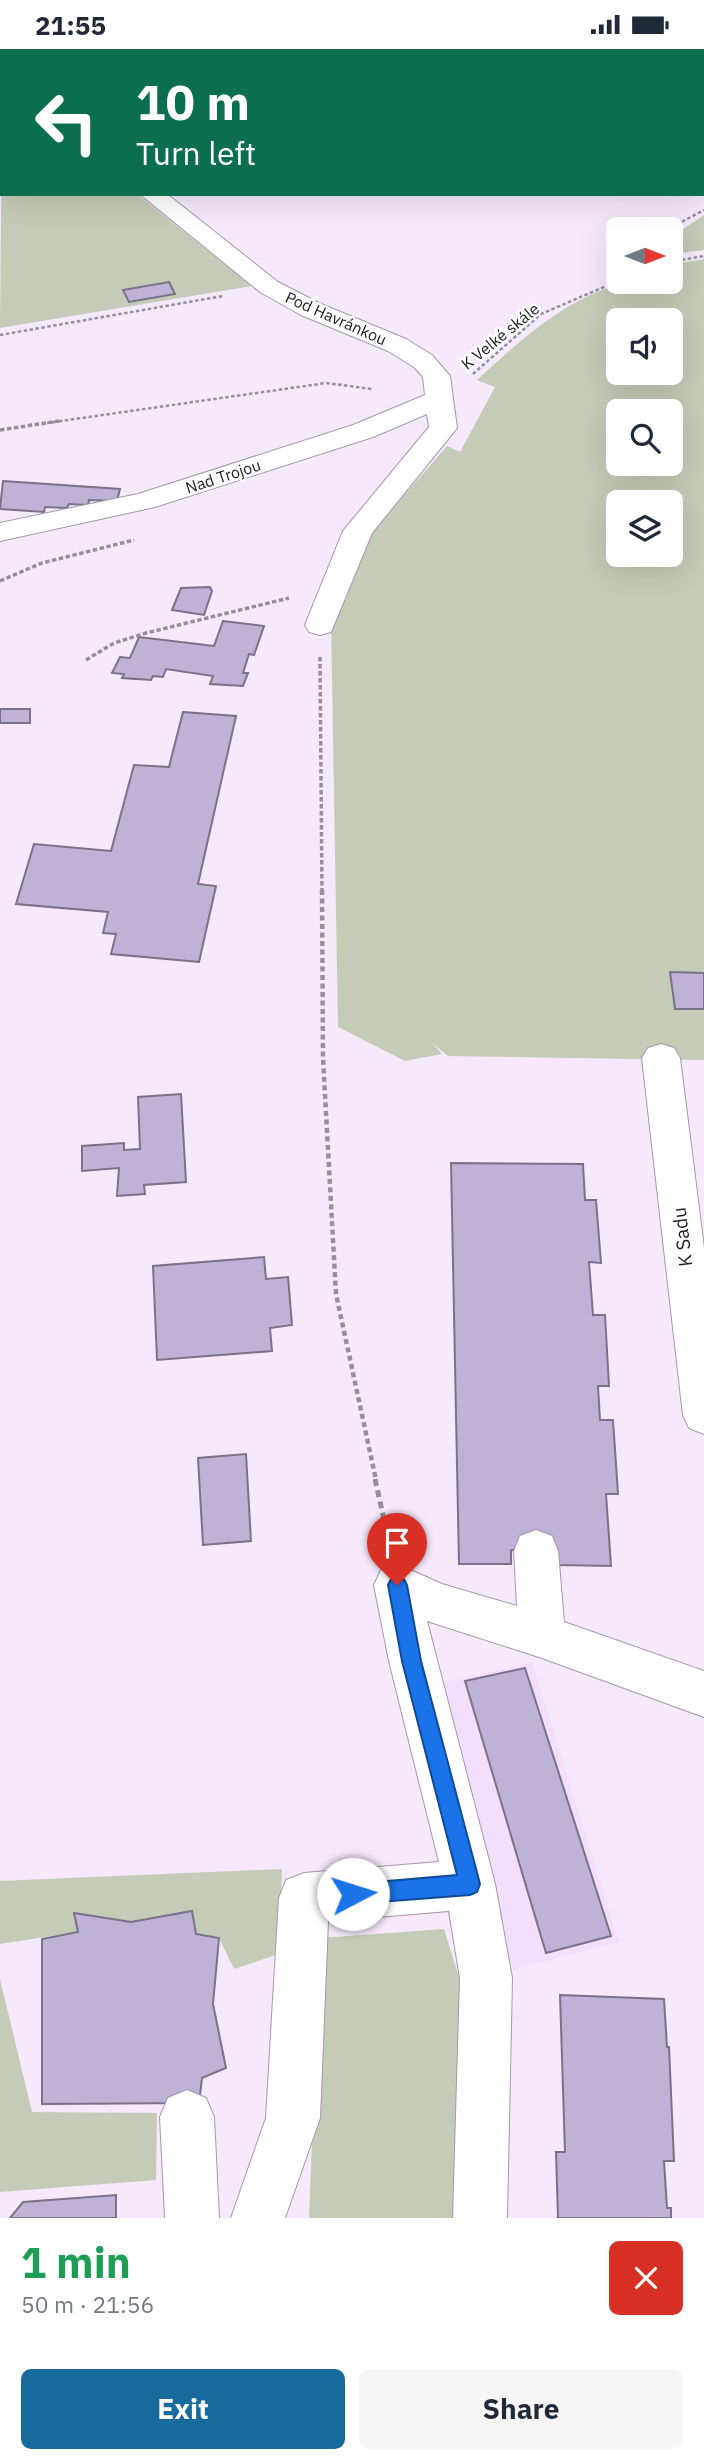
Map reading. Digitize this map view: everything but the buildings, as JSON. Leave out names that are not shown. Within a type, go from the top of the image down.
[{"type":"street","name":"Pod Havránkou","points":[[154,196],[269,288],[310,309],[397,345],[423,361],[436,376],[440,399]]},
{"type":"street","name":"Nad Trojou","points":[[0,532],[145,501],[363,431],[440,399]]},
{"type":"street","points":[[320,625],[358,531],[443,428],[440,399]]},
{"type":"street","name":"K Sadu","points":[[661,1058],[704,1415]]},
{"type":"street","points":[[536,1551],[542,1636]]},
{"type":"street","points":[[397,1585],[435,1603],[542,1636],[704,1694]]},
{"type":"street","points":[[397,1585],[412,1661],[470,1884],[486,1979],[480,2218]]},
{"type":"street","points":[[258,2218],[293,2118],[304,1898],[470,1884]]},
{"type":"street","points":[[187,2117],[192,2218]]},
{"type":"path","points":[[683,221],[704,210]]},
{"type":"path","points":[[683,260],[704,256]]},
{"type":"path","name":"K Velké skále","points":[[440,399],[470,377],[541,314],[606,286]]},
{"type":"path","points":[[0,335],[269,288]]},
{"type":"path","points":[[0,430],[326,383],[440,399]]},
{"type":"path","points":[[86,660],[114,643],[146,633],[334,585]]},
{"type":"path","points":[[320,625],[323,1058],[336,1294],[397,1585]]},
{"type":"shaded area","points":[[532,1662],[619,1942],[513,1970],[434,1685]]},
{"type":"green space","points":[[1,196],[140,196],[252,286],[0,328]],"holes":[[[168,282],[175,294],[129,302],[123,291]]]},
{"type":"green space","points":[[704,215],[704,250],[683,253],[683,229]]},
{"type":"green space","points":[[704,259],[704,1060],[448,1056],[432,1043],[442,1054],[405,1061],[338,1027],[331,619],[371,533],[447,446],[460,452],[495,387],[477,380],[543,323],[606,289],[606,294],[683,294],[683,263]]},
{"type":"green space","points":[[282,1869],[279,1954],[234,1969],[219,1938],[75,1913],[78,1932],[0,1944],[0,1881]]},
{"type":"green space","points":[[444,1929],[464,1994],[457,2218],[309,2218],[320,1938]]},
{"type":"green space","points":[[0,1979],[32,2112],[157,2113],[156,2180],[0,2192]]},
{"type":"route","points":[[353,1894],[470,1884],[412,1661],[397,1585]]}]
